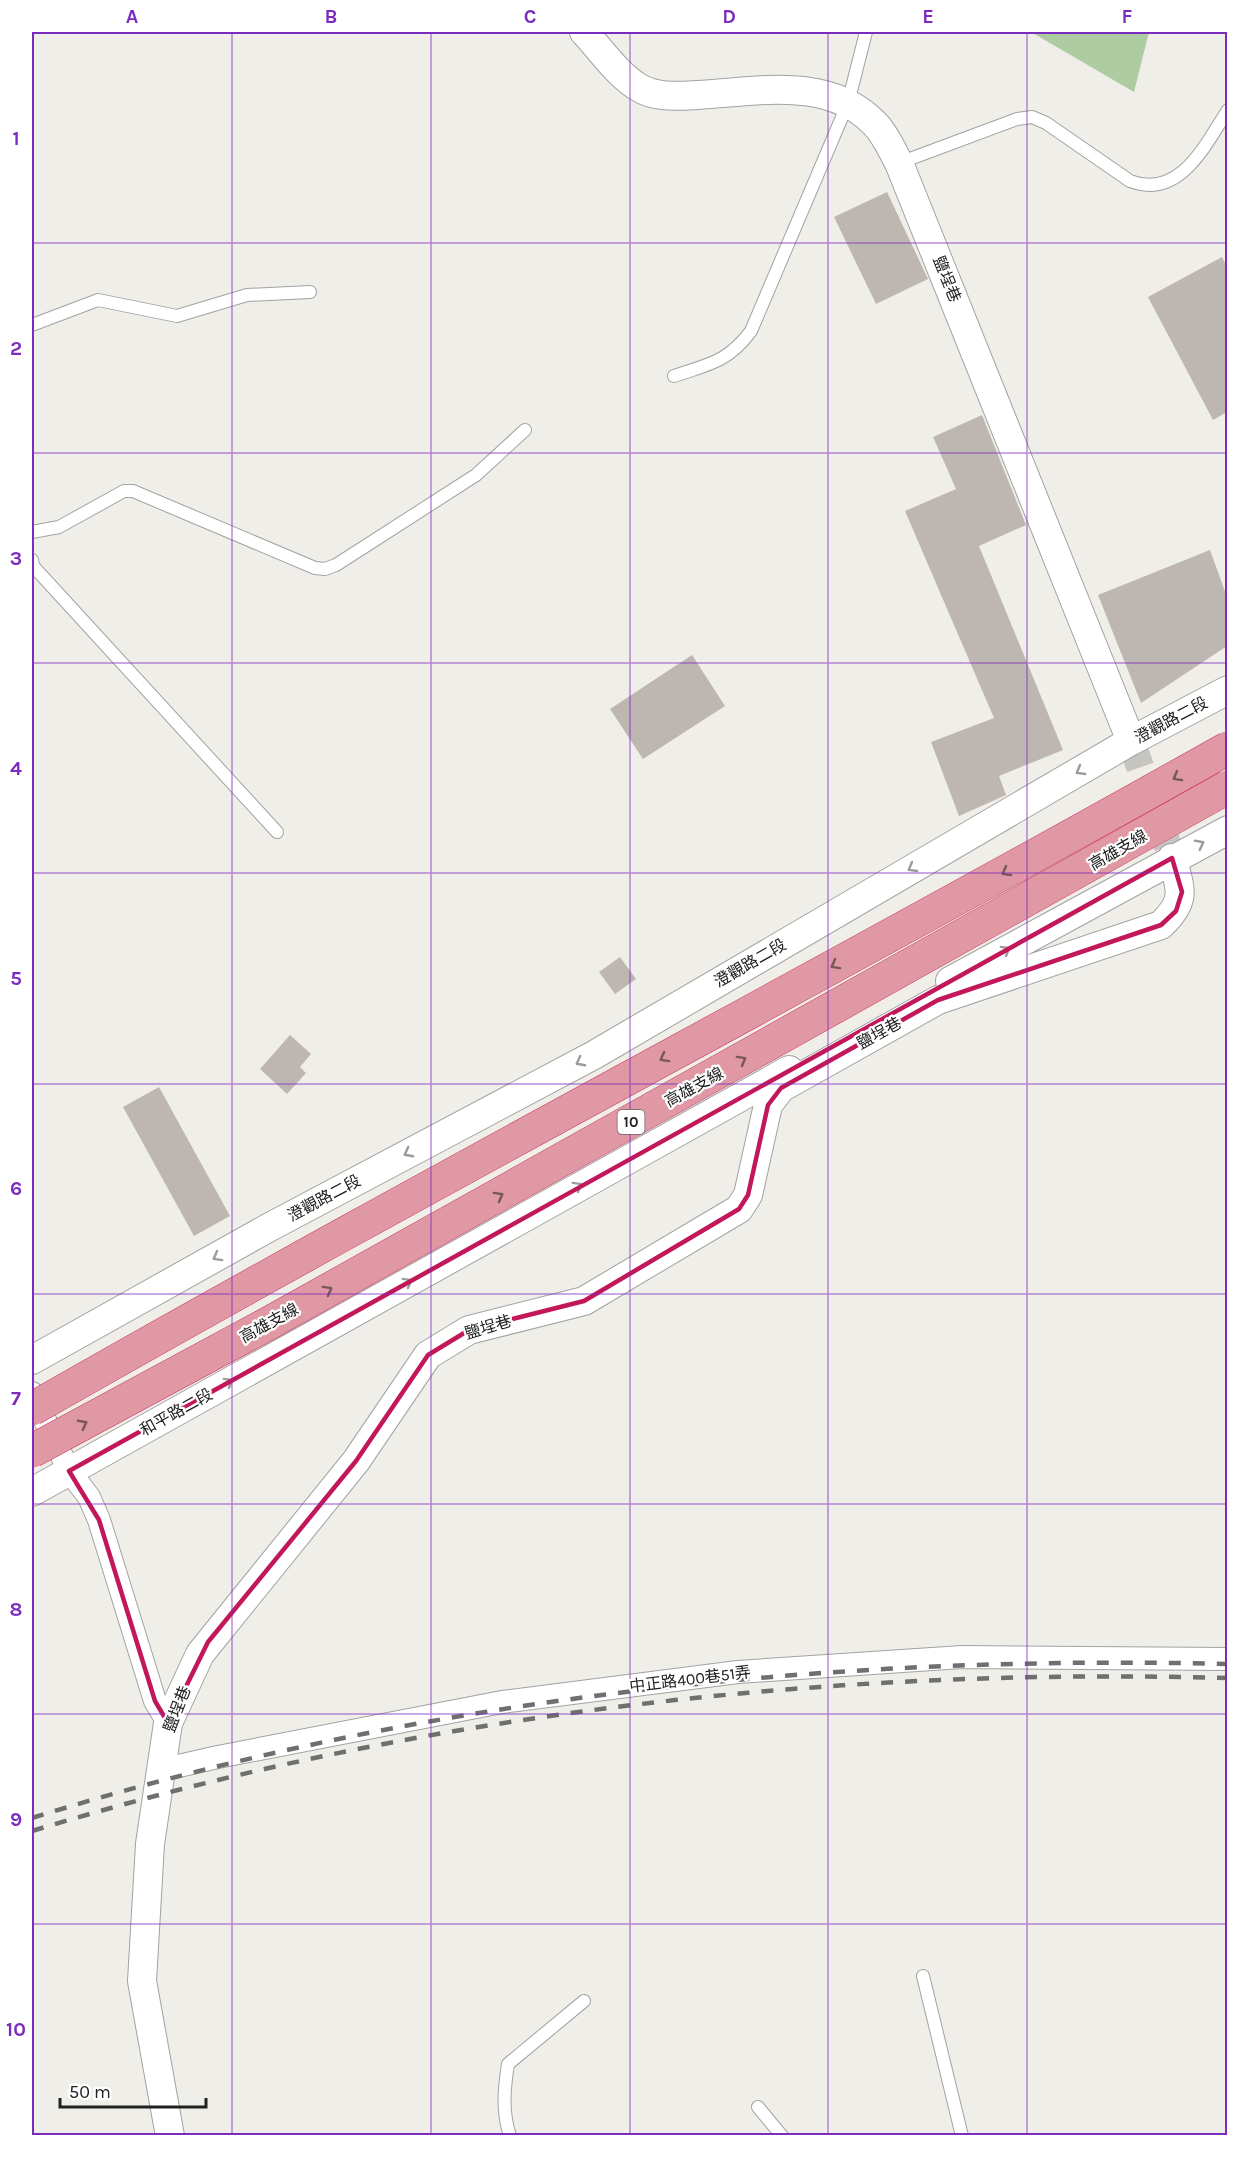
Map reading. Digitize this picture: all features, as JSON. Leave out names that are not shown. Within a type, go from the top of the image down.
[{"type":"highway","name":"10","points":[[32,1409],[276,1269],[1080,831],[1227,748]]},
{"type":"highway","name":"高雄支線","points":[[32,1451],[303,1305],[1227,787]]},
{"type":"street","name":"鹽埕巷","points":[[584,32],[639,88],[667,96],[801,90],[828,94],[848,102],[876,125],[899,163],[1131,741]]},
{"type":"street","name":"澄觀路二段","points":[[32,1360],[268,1228],[594,1054],[1131,741],[1227,690]]},
{"type":"street","points":[[1173,858],[1227,830]]},
{"type":"street","name":"鹽埕巷","points":[[170,2136],[142,1981],[150,1844],[168,1723],[208,1642],[356,1461],[428,1355],[468,1330],[584,1301],[739,1209],[748,1196],[768,1105],[781,1088],[938,1000],[1161,925],[1176,911],[1182,892],[1173,858]]},
{"type":"street","name":"和平路二段","points":[[32,1492],[1173,858]]},
{"type":"street","points":[[32,1391],[69,1472],[88,1497],[99,1520],[155,1701],[168,1723]]},
{"type":"street","name":"中正路400巷51弄","points":[[160,1770],[218,1756],[502,1702],[738,1672],[962,1657],[1227,1659]]},
{"type":"lane","points":[[674,376],[718,361],[737,349],[751,331],[848,102],[866,32]]},
{"type":"lane","points":[[899,163],[1017,119],[1032,117],[1046,123],[1130,181],[1141,185],[1158,184],[1180,176],[1190,166],[1227,110]]},
{"type":"lane","points":[[32,326],[98,300],[177,316],[247,295],[310,292]]},
{"type":"lane","points":[[32,532],[59,527],[124,491],[133,491],[315,568],[325,569],[336,565],[476,475],[525,430]]},
{"type":"lane","points":[[32,560],[33,566],[277,832]]},
{"type":"lane","points":[[923,1976],[962,2136]]},
{"type":"lane","points":[[510,2136],[505,2118],[504,2100],[508,2064],[584,2001]]},
{"type":"lane","points":[[758,2107],[782,2136]]},
{"type":"highlighted area","points":[[1172,858],[1182,892],[1176,911],[1161,925],[938,1000],[781,1088],[768,1105],[748,1195],[739,1209],[584,1301],[469,1330],[428,1355],[356,1461],[208,1642],[168,1723],[155,1701],[99,1520],[69,1471]]},
{"type":"green space","points":[[1031,32],[1149,32],[1134,92]]},
{"type":"building","points":[[887,192],[928,279],[876,304],[834,217]]},
{"type":"building","points":[[1222,257],[1227,267],[1227,412],[1213,420],[1148,297]]},
{"type":"building","points":[[982,415],[1026,525],[979,546],[1063,750],[999,776],[1006,795],[959,816],[931,742],[994,718],[905,511],[956,489],[933,437]]},
{"type":"building","points":[[1210,550],[1227,597],[1227,646],[1141,703],[1098,595]]},
{"type":"building","points":[[692,655],[725,706],[643,759],[610,709]]},
{"type":"building","points":[[620,957],[636,979],[615,994],[599,972]]},
{"type":"building","points":[[290,1035],[311,1054],[300,1067],[306,1073],[287,1094],[260,1069]]},
{"type":"building","points":[[159,1087],[230,1216],[194,1236],[123,1107]]},
{"type":"tunnel","points":[[1131,741],[1172,858]]},
{"type":"railway","points":[[32,1818],[177,1777],[325,1742],[473,1714],[623,1692],[774,1677],[925,1667],[1077,1663],[1228,1664]]},
{"type":"railway","points":[[32,1831],[178,1790],[325,1756],[474,1728],[624,1706],[774,1690],[925,1681],[1077,1677],[1228,1678]]}]
